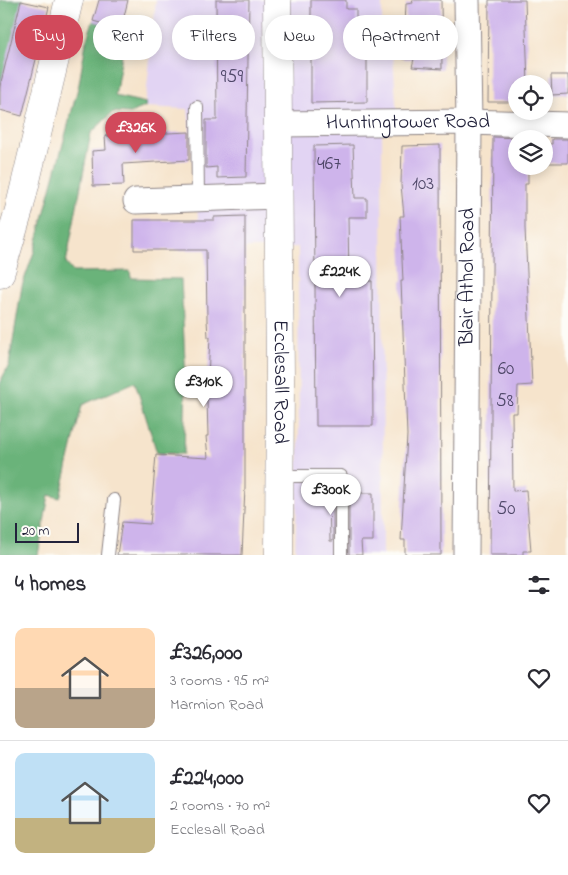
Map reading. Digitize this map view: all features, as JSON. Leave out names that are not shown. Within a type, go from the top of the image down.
[{"type":"main road","points":[[0,274],[19,210],[69,0]]},
{"type":"main road","name":"Ecclesall Road","points":[[277,0],[279,555]]},
{"type":"street","name":"Blair Athol Road","points":[[466,555],[469,122],[467,0]]},
{"type":"street","name":"Huntingtower Road","points":[[278,124],[469,122],[568,124]]},
{"type":"street","points":[[136,201],[279,196]]},
{"type":"lane","points":[[197,107],[198,199]]},
{"type":"lane","points":[[280,476],[341,476],[341,555]]},
{"type":"lane","points":[[108,555],[114,500]]},
{"type":"shaded area","points":[[156,0],[382,0],[382,15],[343,15],[343,60],[393,60],[397,119],[382,120],[383,555],[295,555],[299,440],[298,247],[201,249],[188,109],[145,107],[150,60],[162,60],[162,15],[154,15]]},
{"type":"green space","points":[[0,0],[23,0],[19,15],[15,15],[15,30],[0,86]]},
{"type":"green space","points":[[93,21],[93,60],[121,60],[115,96],[146,103],[145,107],[130,113],[113,112],[91,133],[66,263],[73,272],[130,271],[131,278],[181,279],[186,381],[184,454],[157,453],[135,382],[82,405],[60,498],[49,495],[38,555],[0,555],[0,382],[9,365],[22,286],[34,252],[79,84],[86,42]]},
{"type":"building","points":[[99,0],[128,0],[124,15],[95,15]]},
{"type":"building","points":[[216,0],[249,0],[249,15],[216,15]]},
{"type":"building","points":[[311,0],[346,0],[346,9],[356,9],[356,15],[343,15],[343,60],[367,60],[367,102],[311,103],[311,60],[333,60],[333,15],[311,15]]},
{"type":"building","points":[[412,0],[441,0],[441,15],[405,15],[406,4],[413,3]]},
{"type":"building","points":[[489,0],[525,0],[528,75],[508,75],[508,102],[488,102]]},
{"type":"building","points":[[21,1],[49,7],[47,15],[18,15]]},
{"type":"building","points":[[15,25],[15,60],[36,60],[22,116],[0,110],[0,86]]},
{"type":"building","points":[[216,60],[248,60],[246,177],[217,178],[217,167],[206,168],[206,120],[217,120]]},
{"type":"building","points":[[414,60],[442,60],[442,69],[412,67]]},
{"type":"building","points":[[553,75],[568,75],[568,94],[553,95]]},
{"type":"building","points":[[189,132],[189,160],[123,164],[124,185],[93,186],[92,151],[106,150],[105,136]]},
{"type":"building","points":[[493,137],[508,138],[508,175],[528,175],[528,184],[525,184],[525,228],[532,385],[518,386],[517,413],[512,413],[513,491],[526,490],[531,551],[523,551],[523,555],[490,555]]},
{"type":"building","points":[[553,139],[568,139],[568,163],[553,163]]},
{"type":"building","points":[[353,145],[355,198],[367,198],[367,217],[348,217],[349,281],[372,281],[373,426],[316,426],[314,146]]},
{"type":"building","points":[[440,145],[441,555],[405,555],[405,540],[401,540],[407,435],[401,281],[403,281],[400,216],[404,216],[401,185],[402,146]]},
{"type":"building","points":[[245,216],[245,488],[242,555],[117,555],[122,522],[150,524],[156,455],[208,458],[206,436],[208,436],[207,398],[210,337],[208,337],[207,320],[206,250],[134,250],[134,220],[214,220],[214,217]]},
{"type":"building","points":[[329,493],[333,493],[333,541],[330,541]]},
{"type":"building","points":[[349,493],[373,493],[373,541],[361,541],[362,555],[349,555]]}]
